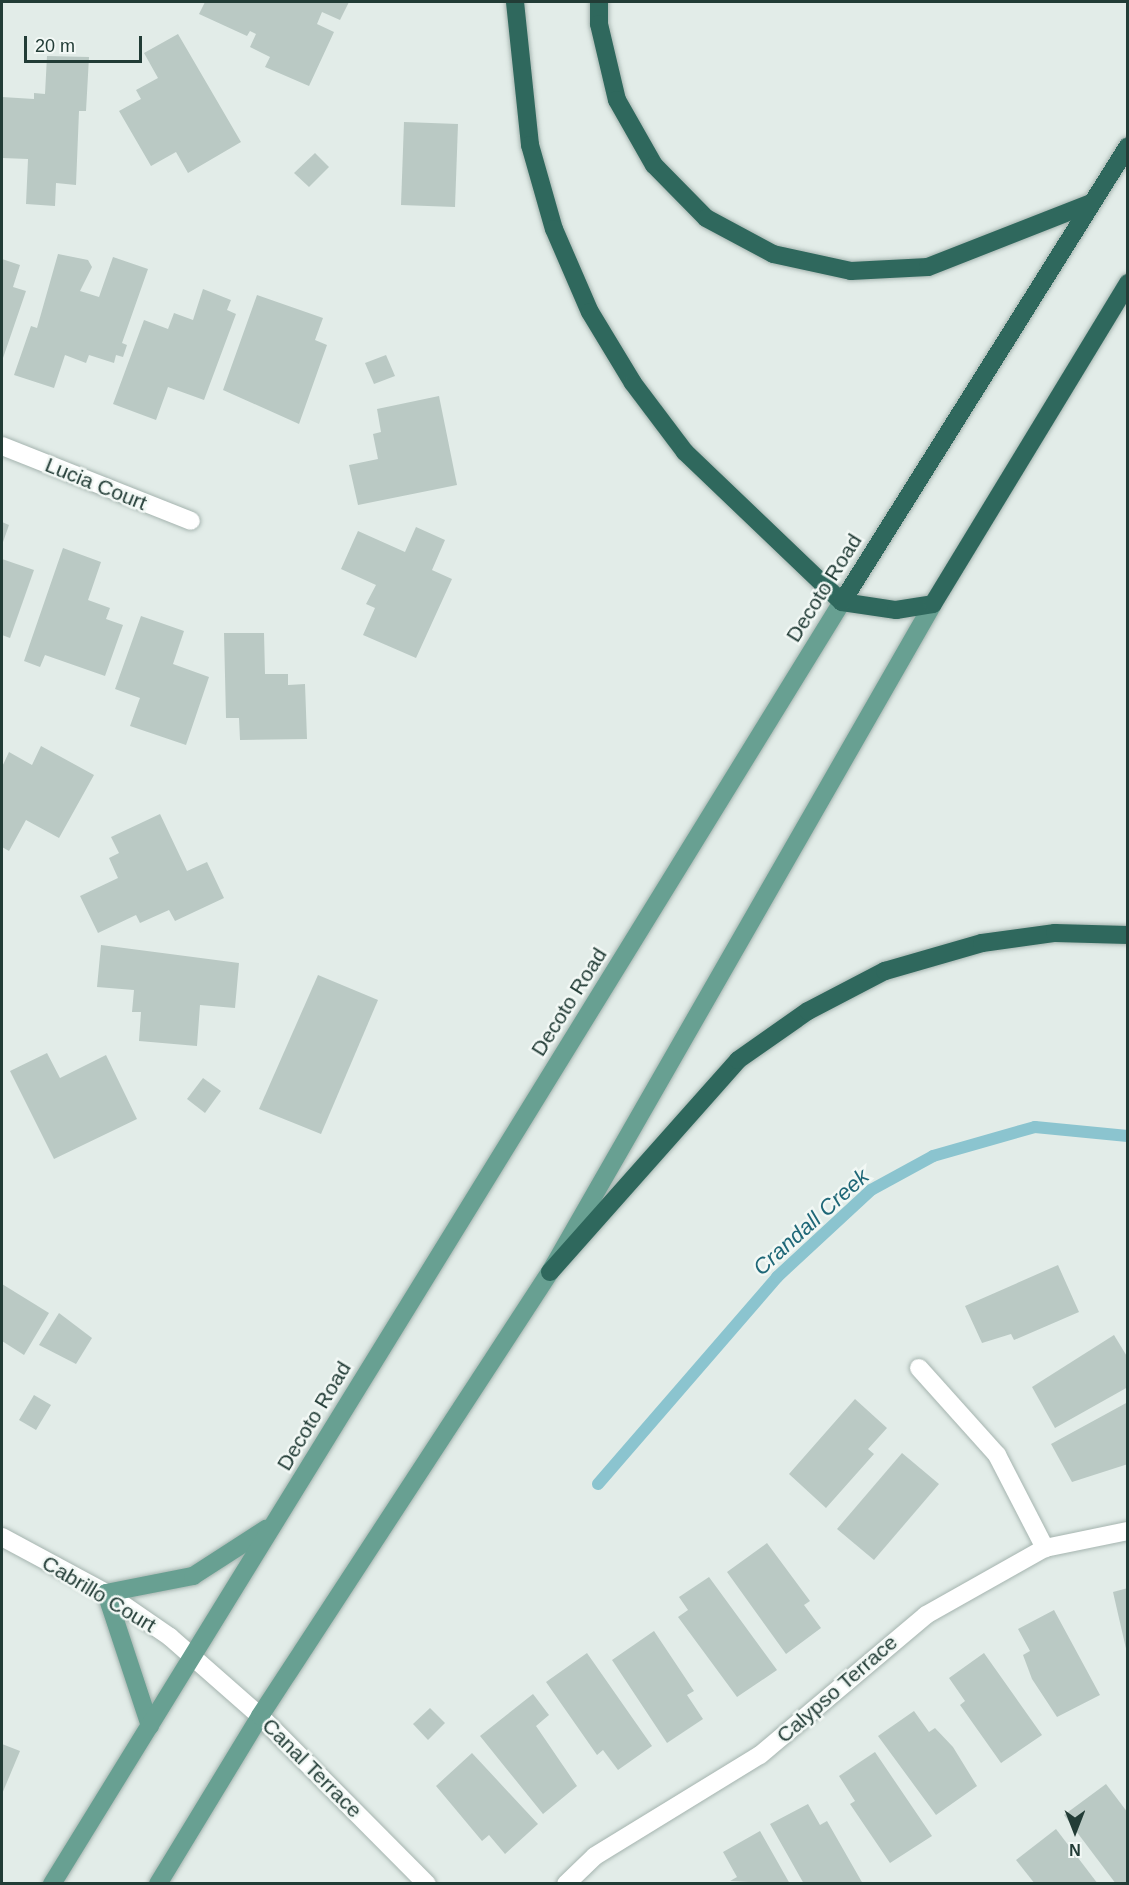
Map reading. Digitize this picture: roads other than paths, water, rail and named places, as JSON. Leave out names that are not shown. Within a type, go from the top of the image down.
[{"type":"highway","points":[[515,2],[530,145],[554,229],[590,312],[633,383],[685,452],[842,602],[896,610],[933,604],[1128,283]]},
{"type":"highway","points":[[599,2],[599,24],[617,100],[654,165],[706,218],[773,254],[850,271],[928,267],[1091,203]]},
{"type":"highway","name":"Decoto Road","points":[[842,602],[1128,146]]},
{"type":"highway","points":[[550,1272],[738,1060],[808,1011],[885,971],[982,943],[1055,933],[1128,935]]},
{"type":"main road","name":"Decoto Road","points":[[52,1884],[842,602]]},
{"type":"main road","points":[[158,1884],[260,1716],[550,1272],[933,604]]},
{"type":"main road","points":[[150,1726],[106,1593],[193,1576],[223,1562],[275,1523]]},
{"type":"street","name":"Lucia Court","points":[[2,446],[191,521]]},
{"type":"street","points":[[919,1368],[997,1455],[1045,1548]]},
{"type":"street","name":"Calypso Terrace","points":[[566,1884],[594,1856],[760,1755],[926,1615],[1045,1548],[1128,1532]]},
{"type":"street","name":"Cabrillo Court","points":[[2,1537],[106,1593],[193,1656]]},
{"type":"street","name":"Canal Terrace","points":[[193,1656],[260,1716],[427,1884]]},
{"type":"waterway","name":"Crandall Creek","points":[[598,1484],[777,1277],[871,1190],[933,1156],[1035,1127],[1128,1136]]}]
